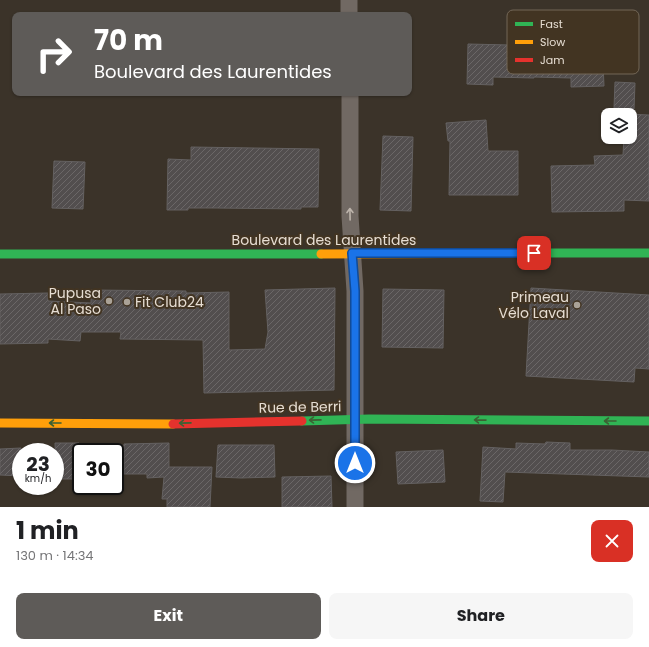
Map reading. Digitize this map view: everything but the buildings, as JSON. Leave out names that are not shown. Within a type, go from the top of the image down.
[{"type":"main road","name":"Boulevard des Laurentides","points":[[0,254],[649,253]]},
{"type":"main road","name":"Rue de Berri","points":[[0,424],[171,424],[354,420],[649,421]]},
{"type":"street","points":[[349,0],[349,12]]},
{"type":"street","points":[[350,96],[350,216],[355,291],[355,507]]},
{"type":"traffic: fast","points":[[542,253],[649,253]]},
{"type":"traffic: fast","points":[[0,254],[321,254]]},
{"type":"traffic: fast","points":[[302,421],[369,419],[649,421]]},
{"type":"traffic: slow","points":[[321,254],[542,253]]},
{"type":"traffic: slow","points":[[0,423],[173,424]]},
{"type":"traffic: jam","points":[[173,424],[302,421]]},
{"type":"place","name":"Pupusa Al Paso","points":[[109,301]]},
{"type":"place","name":"Fit Club24","points":[[127,302]]},
{"type":"place","name":"Primeau Vélo Laval","points":[[577,305]]},
{"type":"route","points":[[355,463],[355,291],[352,253],[534,253]]}]
